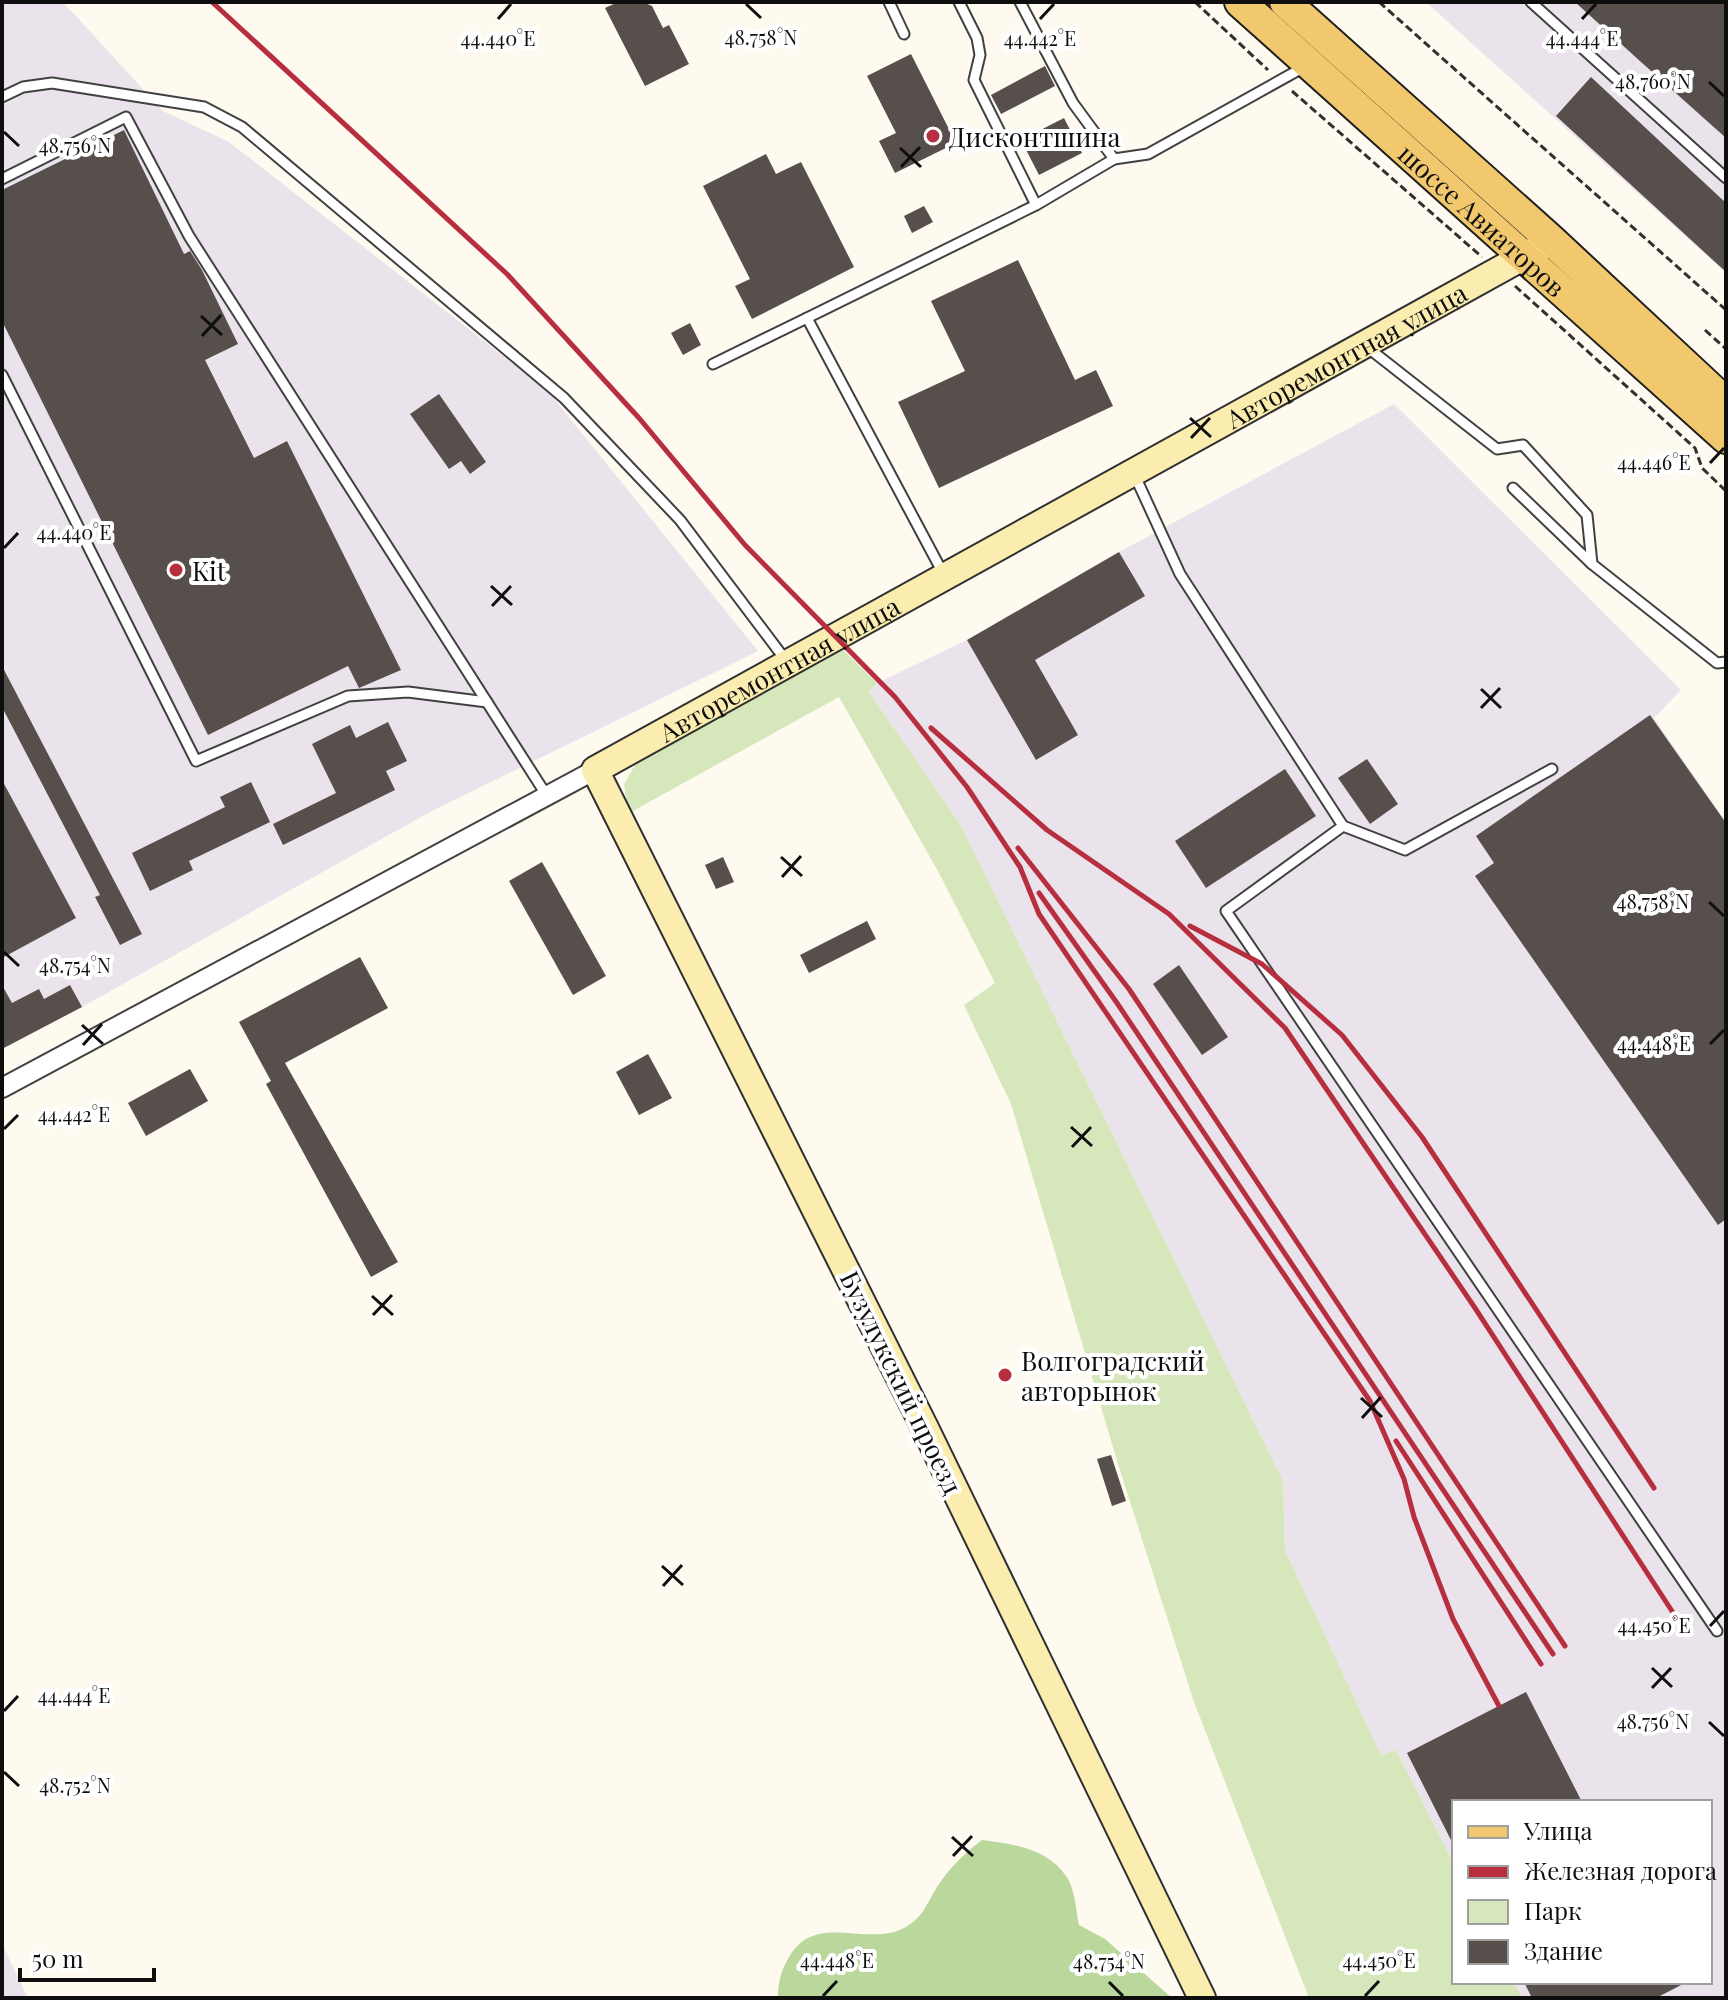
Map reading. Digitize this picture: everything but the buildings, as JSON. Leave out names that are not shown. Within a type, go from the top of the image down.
[{"type":"main road","name":"шоссе Авиаторов","points":[[1240,2],[1726,438]]},
{"type":"main road","name":"шоссе Авиаторов","points":[[1285,2],[1552,241],[1726,403]]},
{"type":"main road","name":"Авторемонтная улица","points":[[595,770],[1552,241]]},
{"type":"main road","name":"Бузулукский проезд","points":[[595,770],[925,1428],[1202,1998]]},
{"type":"street","name":"Авторемонтная улица","points":[[2,1088],[595,770]]},
{"type":"lane","points":[[889,2],[904,34]]},
{"type":"lane","points":[[959,2],[977,38],[980,55],[974,80],[1036,205]]},
{"type":"lane","points":[[1020,2],[1073,103],[1114,159]]},
{"type":"lane","points":[[1531,2],[1726,178]]},
{"type":"lane","points":[[713,364],[1036,205],[1114,159],[1148,154],[1309,65]]},
{"type":"lane","points":[[2,97],[23,87],[52,83],[204,107],[242,127],[564,398],[680,520],[788,663]]},
{"type":"lane","points":[[2,179],[126,117],[189,236],[547,796]]},
{"type":"lane","points":[[807,318],[945,577]]},
{"type":"lane","points":[[1365,344],[1497,449],[1523,445],[1587,515],[1592,564]]},
{"type":"lane","points":[[2,375],[196,761],[348,696],[408,692],[487,702]]},
{"type":"lane","points":[[1133,473],[1180,574],[1343,826],[1405,850],[1552,769]]},
{"type":"lane","points":[[1513,488],[1592,564],[1717,663],[1726,662]]},
{"type":"lane","points":[[1343,826],[1226,911],[1717,1631]]},
{"type":"path","points":[[1195,2],[1695,448],[1702,468],[1726,491]]},
{"type":"path","points":[[1379,2],[1726,310]]},
{"type":"path","points":[[1705,330],[1726,349]]},
{"type":"shaded area","points":[[2,2],[63,2],[163,111],[229,142],[547,390],[758,651],[430,812],[82,1007],[2,1040]]},
{"type":"shaded area","points":[[1426,2],[1726,2],[1726,273]]},
{"type":"shaded area","points":[[1394,404],[1681,690],[1654,718],[1726,822],[1726,1998],[1522,1998],[1515,1984],[1712,1984],[1712,1800],[1452,1800],[1452,1860],[1396,1750],[1381,1755],[1285,1550],[1283,1481],[960,824],[869,692],[877,683],[967,640],[1119,552]]},
{"type":"shaded area","points":[[2,1944],[28,1998],[2,1998]]},
{"type":"green space","points":[[842,649],[877,683],[869,692],[960,824],[1283,1481],[1285,1550],[1381,1755],[1396,1750],[1452,1860],[1452,1984],[1515,1984],[1522,1998],[1309,1998],[1194,1702],[1118,1464],[1011,1104],[964,1005],[995,983],[939,873],[839,697],[631,812],[627,808],[624,784],[636,763]]},
{"type":"green space","points":[[982,1840],[1028,1849],[1049,1859],[1066,1876],[1071,1887],[1079,1925],[1105,1939],[1172,1998],[778,1998],[784,1967],[800,1943],[828,1933],[891,1933],[906,1927],[922,1912],[949,1871]]},
{"type":"railway","points":[[212,2],[507,274],[639,418],[745,545],[895,697],[967,787],[1020,867],[1039,914],[1370,1401],[1404,1479],[1414,1517],[1453,1619],[1499,1706]]},
{"type":"railway","points":[[931,728],[1047,830],[1169,914],[1285,1028],[1475,1308],[1681,1625]]},
{"type":"railway","points":[[1018,848],[1129,989],[1565,1646]]},
{"type":"railway","points":[[1039,893],[1117,1003],[1553,1654]]},
{"type":"railway","points":[[1190,926],[1262,964],[1342,1035],[1422,1137],[1654,1488]]},
{"type":"railway","points":[[1396,1441],[1541,1664]]},
{"type":"place","name":"Дисконтшина","points":[[933,136]]},
{"type":"place","name":"Kit","points":[[176,570]]},
{"type":"place","name":"Волгоградский авторынок","points":[[1005,1375]]}]
